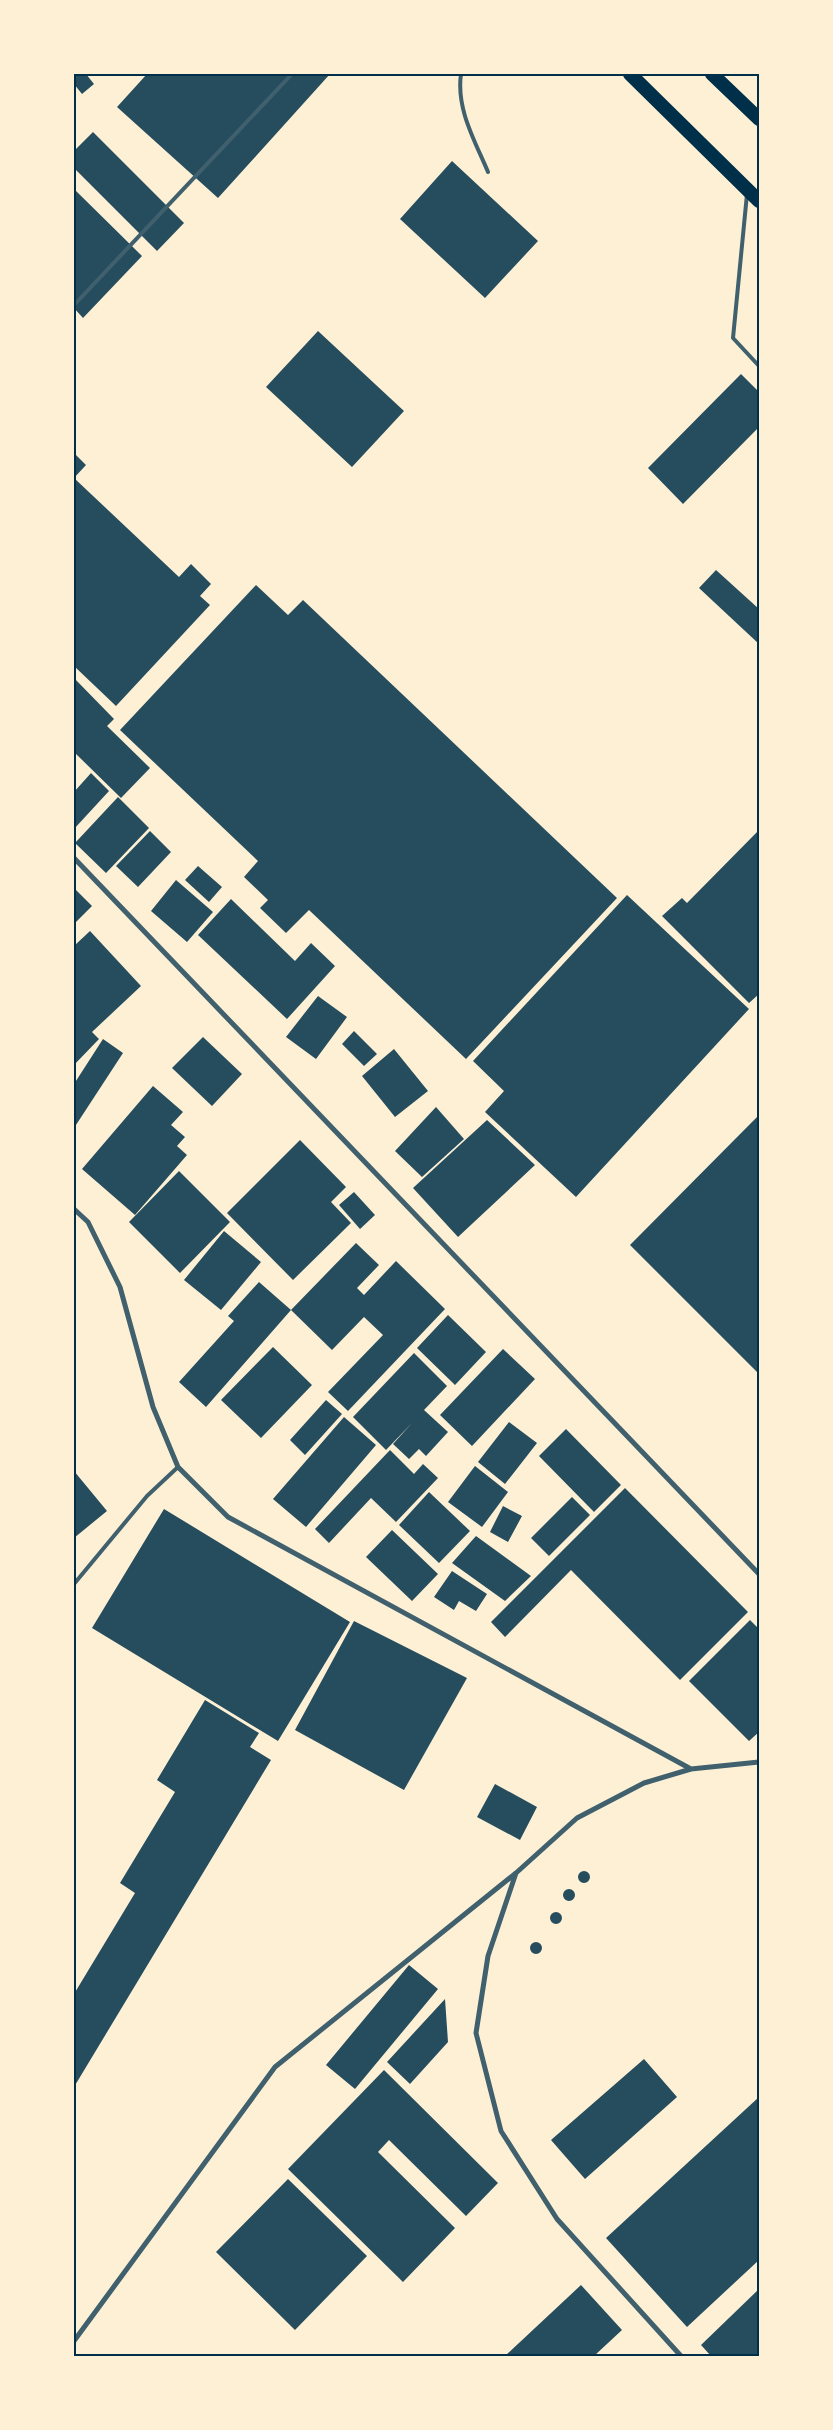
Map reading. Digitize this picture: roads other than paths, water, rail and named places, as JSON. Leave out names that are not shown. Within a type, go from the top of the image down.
[{"type":"highway","points":[[630,74],[759,201]]},
{"type":"highway","points":[[712,74],[759,119]]},
{"type":"street","points":[[74,858],[759,1574]]},
{"type":"street","points":[[74,1209],[88,1222],[120,1287],[153,1407],[178,1467],[228,1517],[691,1769]]},
{"type":"street","points":[[74,2341],[275,2067],[516,1873],[577,1818],[644,1783],[691,1769],[759,1762]]},
{"type":"street","points":[[516,1873],[488,1956],[476,2033],[501,2131],[558,2219],[681,2356]]},
{"type":"lane","points":[[74,305],[292,74]]},
{"type":"lane","points":[[461,74],[459,86],[466,123],[488,172]]},
{"type":"lane","points":[[747,189],[733,338],[759,366]]},
{"type":"lane","points":[[74,1584],[147,1496],[178,1467]]}]
